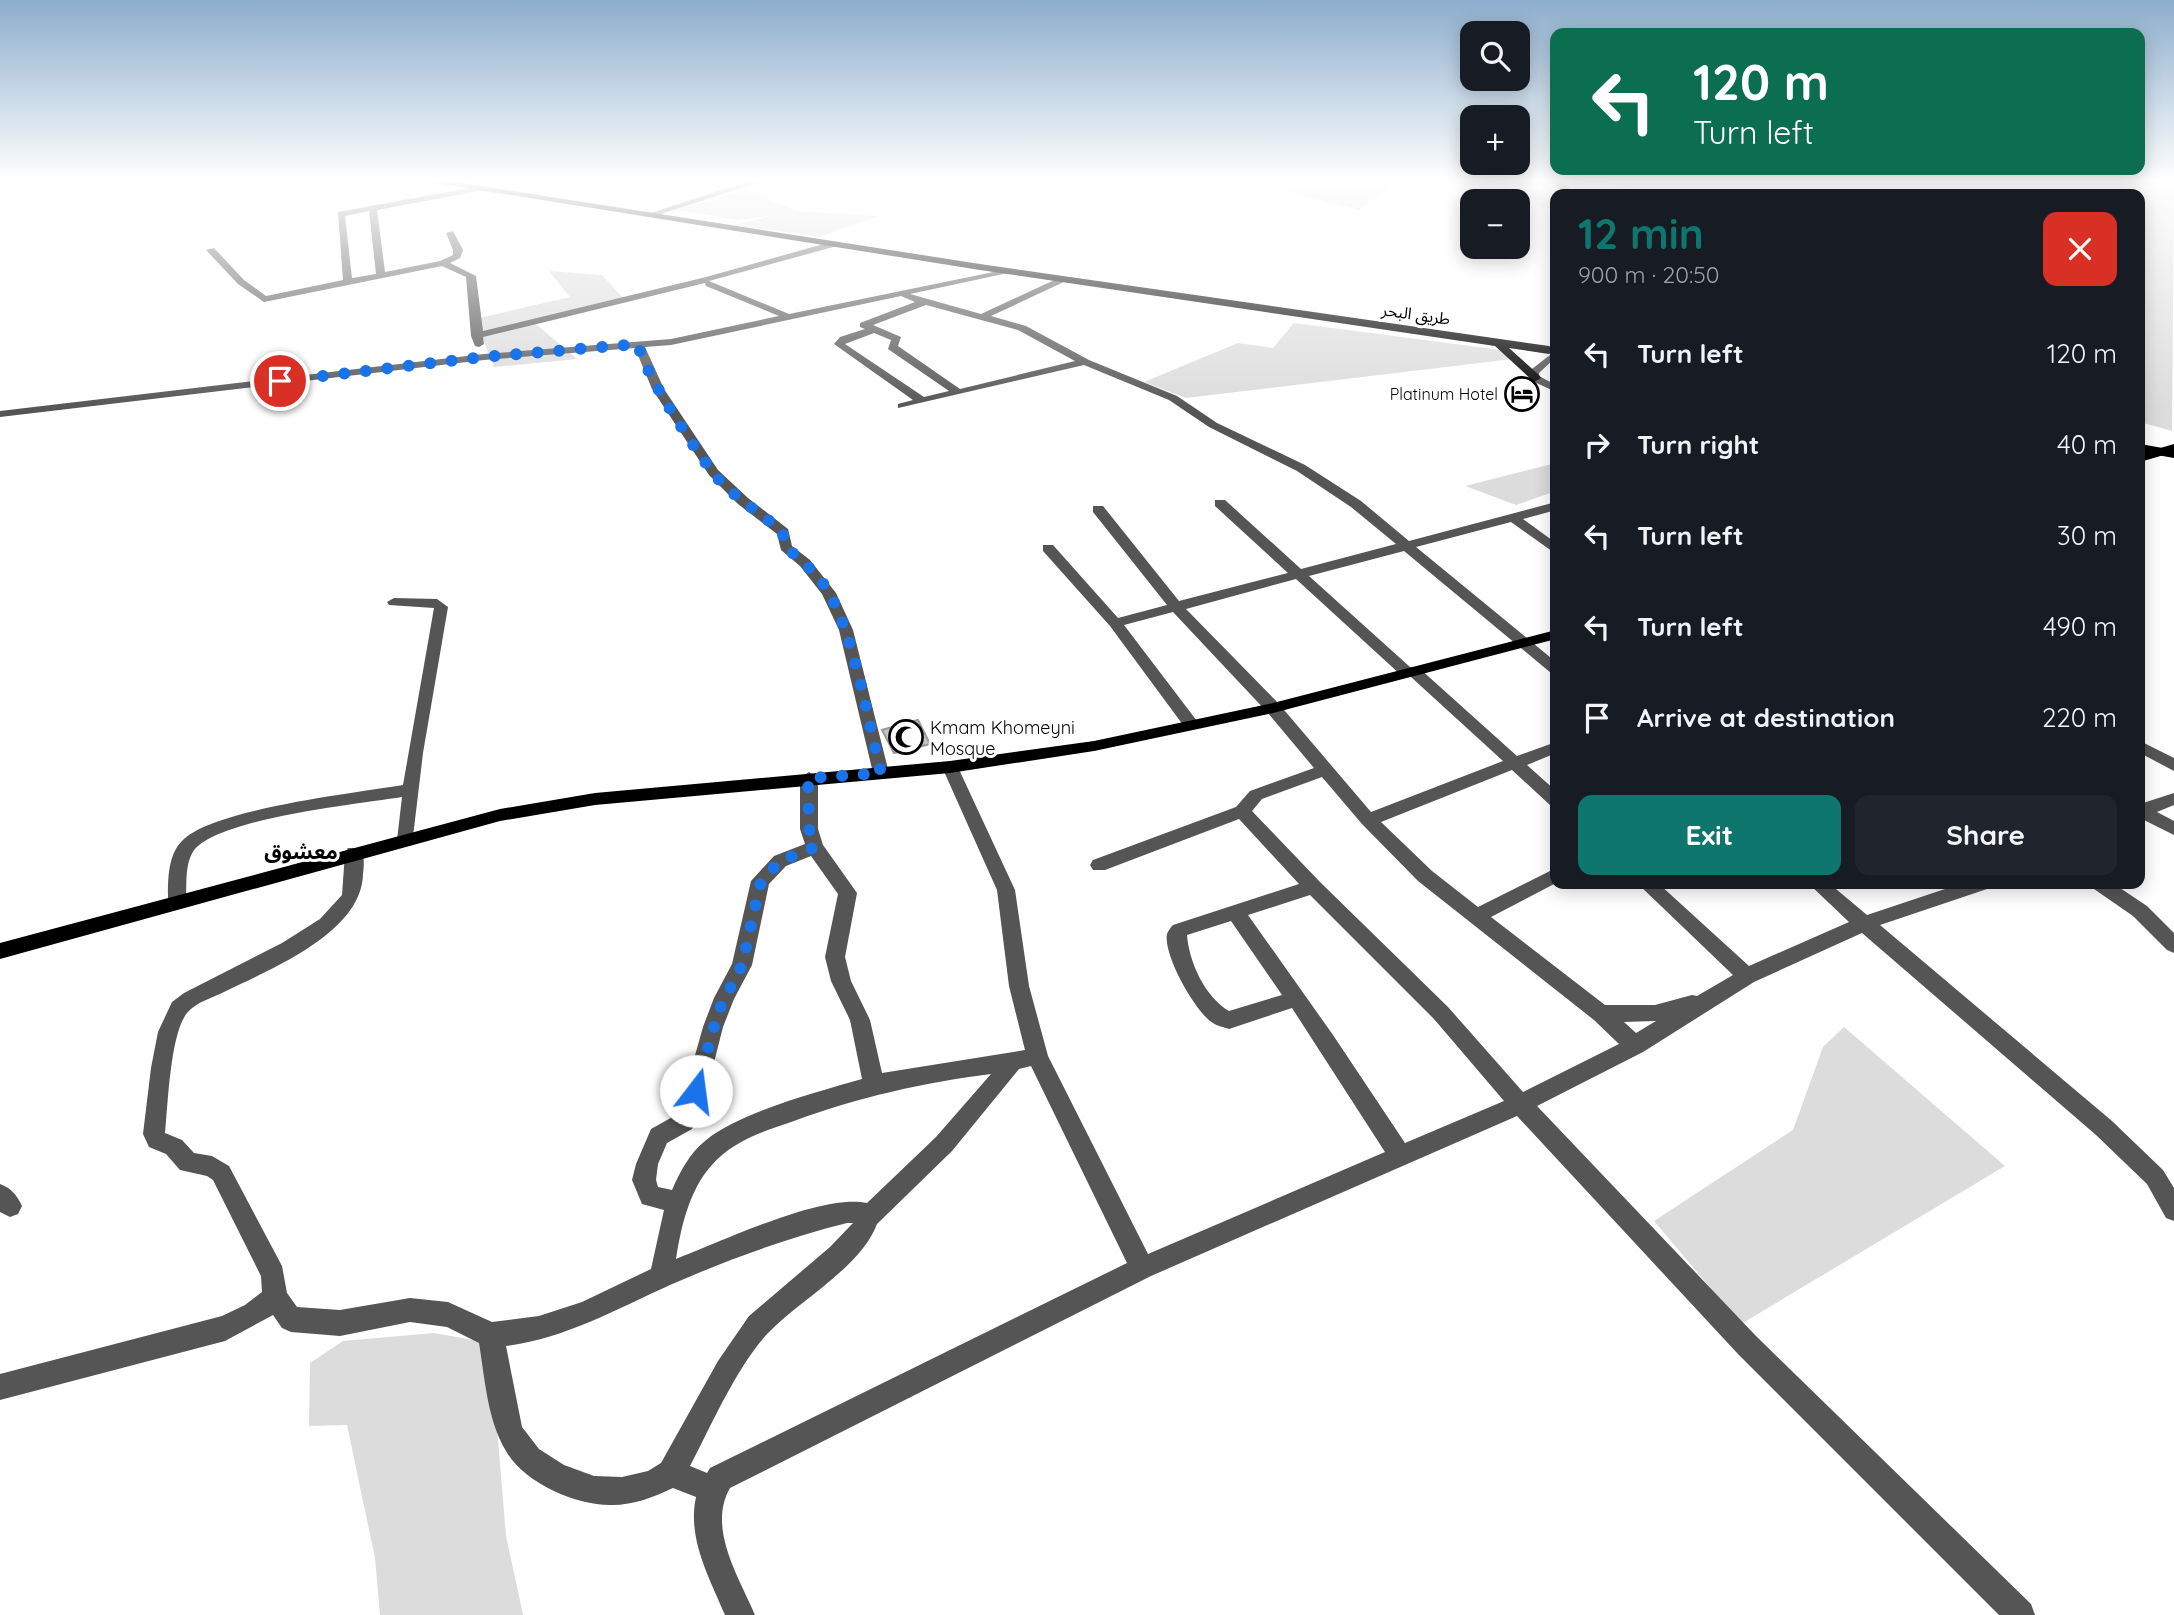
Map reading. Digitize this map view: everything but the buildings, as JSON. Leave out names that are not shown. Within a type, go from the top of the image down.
[{"type":"highway","name":"طريق البحر","points":[[919,257],[1480,341],[1550,356]]},
{"type":"highway","name":"طريق البحر","points":[[1480,341],[1550,356]]},
{"type":"highway","points":[[1501,347],[1534,378]]},
{"type":"highway","points":[[2145,446],[2171,450]]},
{"type":"main road","points":[[2145,456],[2171,450]]},
{"type":"main road","points":[[0,951],[500,815],[595,799],[950,767],[1094,746],[1273,708],[1550,636]]},
{"type":"street","points":[[218,257],[241,282],[264,299],[381,278],[443,263],[454,257]]},
{"type":"street","points":[[345,257],[348,284]]},
{"type":"street","points":[[379,257],[381,278]]},
{"type":"street","points":[[476,336],[678,286],[714,283],[738,271],[786,257]]},
{"type":"street","points":[[443,263],[471,276],[476,336],[484,357]]},
{"type":"street","points":[[921,290],[980,267]]},
{"type":"street","points":[[0,414],[484,357],[703,337],[785,315],[921,290],[1005,271]]},
{"type":"street","points":[[985,315],[1063,279]]},
{"type":"street","points":[[714,283],[785,315]]},
{"type":"street","points":[[898,293],[985,315],[1022,328],[1085,362],[1161,393],[1213,425],[1301,468],[1356,504],[1550,665]]},
{"type":"street","points":[[926,301],[864,323],[897,339],[892,347],[957,392]]},
{"type":"street","points":[[876,329],[844,339],[839,344],[922,401]]},
{"type":"street","points":[[638,344],[658,389],[713,472],[743,501],[783,532],[784,544],[805,563],[829,593],[846,630],[881,773]]},
{"type":"street","points":[[1550,357],[1535,367],[1534,378],[1550,386]]},
{"type":"street","points":[[902,406],[1085,362]]},
{"type":"street","points":[[1550,363],[1546,376],[1550,381]]},
{"type":"street","points":[[1220,503],[1295,574],[1411,672],[1550,796]]},
{"type":"street","points":[[1115,623],[1550,508]]},
{"type":"street","points":[[1098,509],[1178,608],[1273,708],[1368,820],[1425,876],[1601,1014],[1636,1046]]},
{"type":"street","points":[[1514,518],[1550,545]]},
{"type":"street","points":[[1048,548],[1115,623],[1192,725]]},
{"type":"street","points":[[394,602],[420,600],[437,603],[441,607],[411,790],[406,839]]},
{"type":"street","points":[[1368,820],[1550,749]]},
{"type":"street","points":[[2145,749],[2174,765]]},
{"type":"street","points":[[950,767],[1006,890],[1019,986],[1037,1056],[1142,1268]]},
{"type":"street","points":[[1099,865],[1242,811],[1256,795],[1325,770]]},
{"type":"street","points":[[808,778],[809,829],[815,847],[848,893],[835,957],[841,981],[860,1020],[873,1085]]},
{"type":"street","points":[[177,902],[184,850],[189,843],[208,831],[319,805],[411,790]]},
{"type":"street","points":[[2145,810],[2174,799]]},
{"type":"street","points":[[1242,811],[1313,887],[1441,1013],[1520,1104],[1747,1345],[2020,1615]]},
{"type":"street","points":[[2145,813],[2174,829]]},
{"type":"street","points":[[680,1203],[650,1196],[644,1180],[647,1164],[659,1136],[684,1122],[692,1106],[717,1017],[742,965],[761,881],[780,861],[815,847]]},
{"type":"street","points":[[355,853],[353,888],[349,902],[337,915],[279,954],[179,1007],[169,1032],[163,1059],[154,1134],[157,1140],[174,1147],[188,1163],[212,1166],[221,1173],[272,1274],[275,1298],[291,1319],[340,1323],[410,1310],[463,1320],[491,1335],[539,1329],[586,1313],[663,1276],[794,1225],[847,1212],[864,1213],[868,1217]]},
{"type":"street","points":[[1477,916],[1550,879]]},
{"type":"street","points":[[1295,999],[1222,1021],[1210,1012],[1183,959],[1177,934],[1180,930],[1313,887]]},
{"type":"street","points":[[1652,889],[1747,976]]},
{"type":"street","points":[[1824,889],[2104,1128],[2155,1177],[2174,1210]]},
{"type":"street","points":[[740,1615],[709,1531],[706,1512],[712,1489],[720,1478],[1142,1268],[1520,1104],[1636,1046],[1747,976],[1866,923],[1965,889]]},
{"type":"street","points":[[2108,889],[2140,911],[2174,945]]},
{"type":"street","points":[[1235,912],[1400,1156]]},
{"type":"street","points":[[1601,1014],[1655,1013],[1709,998]]},
{"type":"street","points":[[663,1276],[663,1252],[680,1203],[702,1158],[721,1141],[776,1117],[873,1085],[959,1068],[1011,1063],[1037,1056]]},
{"type":"street","points":[[491,1335],[500,1392],[514,1440],[531,1459],[550,1473],[606,1491],[658,1482],[671,1473],[727,1370],[752,1333],[782,1302],[839,1255],[863,1230],[868,1217],[897,1192],[981,1102],[1011,1063]]},
{"type":"street","points":[[0,1387],[225,1328],[254,1314],[275,1298]]},
{"type":"street","points":[[671,1473],[712,1489]]},
{"type":"shaded area","points":[[2145,257],[2173,257],[2172,431],[2145,423]]},
{"type":"shaded area","points":[[549,271],[602,275],[625,300],[536,324],[577,359],[494,367],[475,319],[570,297]]},
{"type":"shaded area","points":[[1294,323],[1501,350],[1513,359],[1186,398],[1144,382],[1238,343],[1273,348]]},
{"type":"shaded area","points":[[1550,465],[1550,493],[1516,505],[1465,486]]},
{"type":"shaded area","points":[[1844,1027],[2005,1166],[1741,1324],[1654,1221],[1793,1130],[1823,1047]]},
{"type":"shaded area","points":[[434,1333],[490,1343],[506,1536],[523,1615],[380,1615],[375,1558],[347,1425],[309,1426],[310,1363],[343,1341]]},
{"type":"place","name":"Platinum Hotel","points":[[1522,394]]},
{"type":"place","name":"Kmam Khomeyni Mosque","points":[[906,737]]},
{"type":"district","name":"معشوق","points":[[301,851]]},
{"type":"route","points":[[280,381],[484,357],[638,344],[640,355],[658,389],[713,472],[743,501],[783,532],[784,544],[805,563],[829,593],[846,630],[881,773],[808,778],[809,829],[815,847],[798,851],[780,861],[761,881],[742,965],[718,1012],[696,1091]]}]
